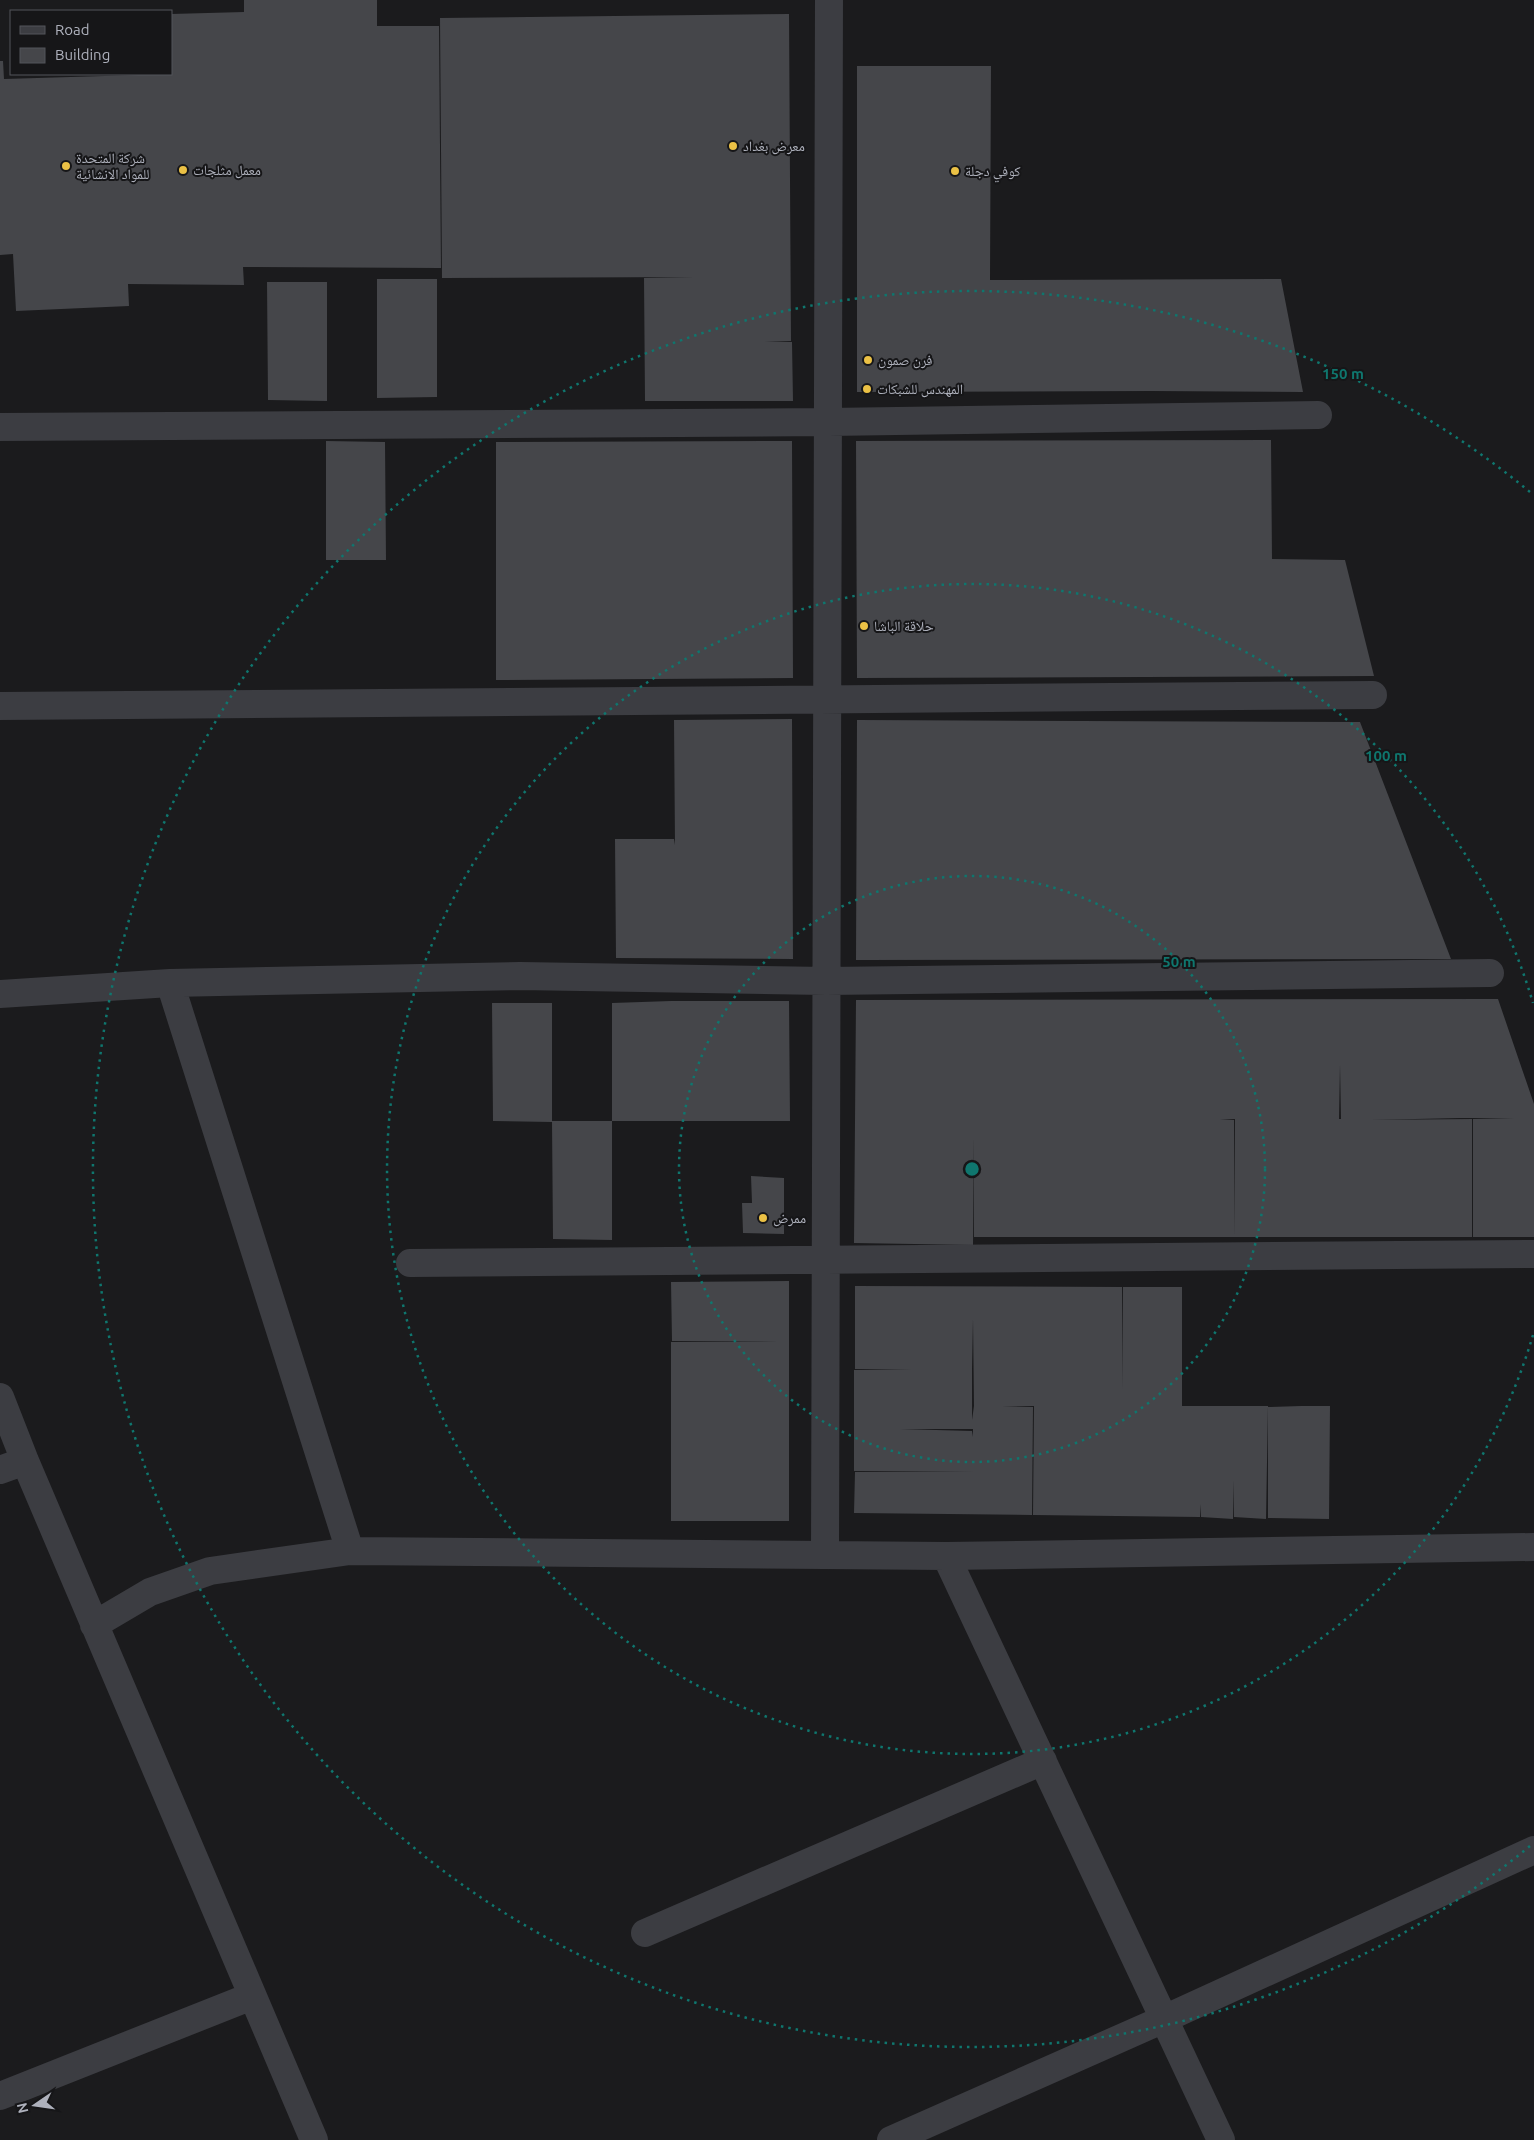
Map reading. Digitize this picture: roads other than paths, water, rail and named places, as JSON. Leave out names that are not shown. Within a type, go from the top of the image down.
[{"type":"street","points":[[825,1555],[829,0]]},
{"type":"street","points":[[0,427],[828,422],[1318,415]]},
{"type":"street","points":[[0,706],[1372,695]]},
{"type":"street","points":[[0,994],[170,983],[520,976],[826,981],[1490,973]]},
{"type":"street","points":[[170,983],[350,1551]]},
{"type":"street","points":[[410,1263],[1534,1254]]},
{"type":"street","points":[[0,1397],[12,1465],[94,1624],[314,2140]]},
{"type":"street","points":[[94,1624],[150,1592],[210,1571],[350,1551],[946,1556],[1534,1547]]},
{"type":"street","points":[[946,1556],[1221,2140]]},
{"type":"street","points":[[645,1933],[1042,1761]]},
{"type":"street","points":[[891,2140],[1164,2020],[1534,1850]]},
{"type":"street","points":[[0,2096],[252,1996]]},
{"type":"place","name":"معرض بغداد","points":[[733,146]]},
{"type":"place","name":"شركة المتحدة للمواد الانشائية","points":[[66,166]]},
{"type":"place","name":"معمل مثلجات","points":[[183,170]]},
{"type":"place","name":"كوفي دجلة","points":[[955,171]]},
{"type":"place","name":"فرن صمون","points":[[868,360]]},
{"type":"place","name":"المهندس للشبكات","points":[[867,389]]},
{"type":"place","name":"حلاقة الباشا","points":[[864,626]]},
{"type":"place","name":"ممرض","points":[[763,1218]]}]
